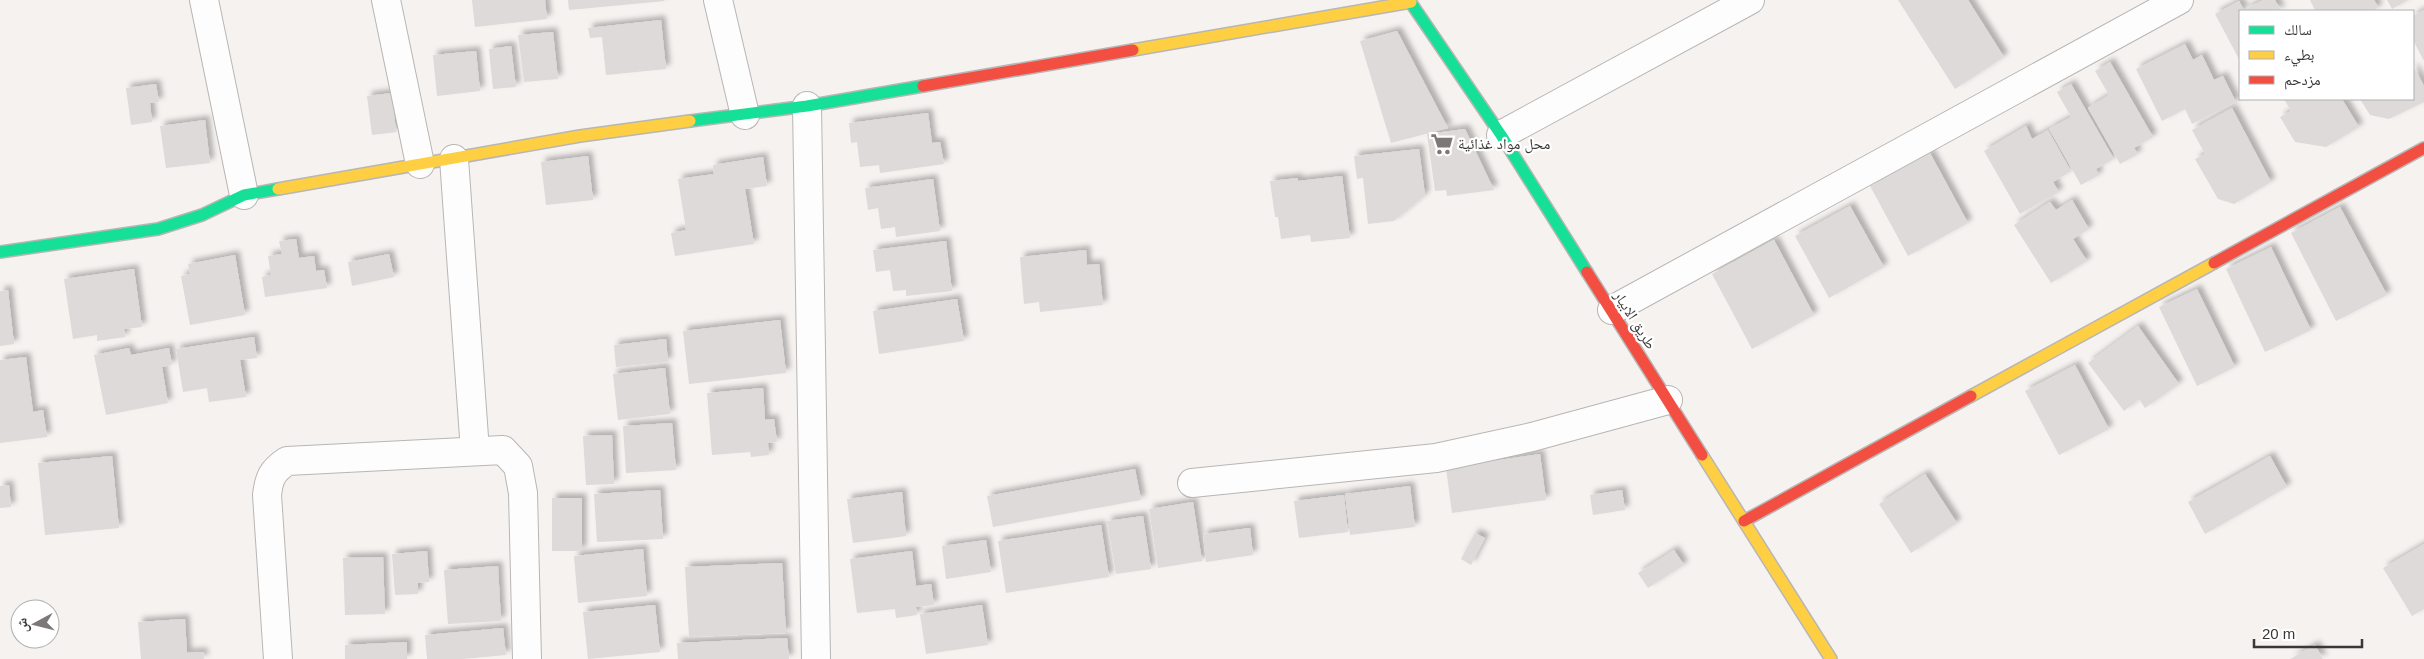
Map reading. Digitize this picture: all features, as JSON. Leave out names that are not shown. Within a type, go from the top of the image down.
[{"type":"street","points":[[204,0],[244,196]]},
{"type":"street","points":[[386,0],[420,164]]},
{"type":"street","points":[[718,0],[745,115]]},
{"type":"street","points":[[1501,135],[1750,0]]},
{"type":"street","points":[[1612,310],[2179,0]]},
{"type":"street","points":[[0,252],[158,229],[202,215],[244,196],[420,164],[580,136],[807,106],[1410,1]]},
{"type":"street","name":"طريق الابيار","points":[[1410,1],[1501,135],[1831,659]]},
{"type":"street","points":[[807,106],[816,659]]},
{"type":"street","points":[[1744,521],[2424,148]]},
{"type":"street","points":[[454,158],[475,451]]},
{"type":"street","points":[[1192,483],[1436,458],[1532,437],[1668,400]]},
{"type":"street","points":[[278,659],[268,495],[269,480],[274,470],[287,461],[503,450],[518,466],[524,493],[527,659]]},
{"type":"building","points":[[472,0],[545,0],[547,19],[475,27]]},
{"type":"building","points":[[568,0],[664,0],[665,1],[569,10]]},
{"type":"building","points":[[1898,0],[1968,0],[2004,57],[1955,89]]},
{"type":"building","points":[[2263,0],[2275,0],[2280,10],[2244,10]]},
{"type":"building","points":[[2310,0],[2374,0],[2378,7],[2375,10],[2315,10]]},
{"type":"building","points":[[2387,0],[2408,0],[2392,9]]},
{"type":"building","points":[[2239,1],[2244,10],[2239,10],[2239,59],[2215,14]]},
{"type":"building","points":[[2424,10],[2424,61],[2414,42],[2414,15]]},
{"type":"building","points":[[661,20],[666,69],[606,75],[602,37],[590,38],[588,28]]},
{"type":"building","points":[[1397,31],[1448,128],[1391,143],[1360,41]]},
{"type":"building","points":[[553,32],[558,79],[524,82],[518,35]]},
{"type":"building","points":[[2185,44],[2193,60],[2202,55],[2214,80],[2223,76],[2236,102],[2192,124],[2185,109],[2162,121],[2136,69]]},
{"type":"building","points":[[511,46],[516,87],[493,89],[489,49]]},
{"type":"building","points":[[476,51],[480,91],[437,96],[433,55]]},
{"type":"building","points":[[2110,62],[2153,137],[2134,148],[2138,154],[2120,164],[2088,108],[2109,95],[2095,71]]},
{"type":"building","points":[[2414,68],[2424,86],[2424,102],[2389,119],[2370,115],[2361,100],[2414,100]]},
{"type":"building","points":[[156,84],[159,102],[150,103],[152,122],[131,125],[126,88]]},
{"type":"building","points":[[2071,84],[2114,159],[2096,169],[2099,175],[2081,185],[2049,129],[2071,117],[2057,92]]},
{"type":"building","points":[[392,93],[396,132],[372,135],[367,96]]},
{"type":"building","points":[[2285,100],[2343,100],[2359,127],[2326,147],[2295,142],[2280,117],[2291,111]]},
{"type":"building","points":[[2232,108],[2271,182],[2234,204],[2218,199],[2195,159],[2205,154],[2192,130]]},
{"type":"building","points":[[928,113],[932,143],[940,142],[944,164],[880,173],[879,165],[860,167],[857,142],[851,143],[849,123]]},
{"type":"building","points":[[205,120],[210,163],[166,168],[160,126]]},
{"type":"building","points":[[2026,126],[2032,139],[2048,130],[2071,171],[2053,182],[2059,192],[2020,214],[1984,151]]},
{"type":"building","points":[[1465,129],[1494,190],[1447,196],[1446,190],[1435,191],[1427,134]]},
{"type":"building","points":[[1419,149],[1425,195],[1394,221],[1368,224],[1363,178],[1357,179],[1354,156]]},
{"type":"building","points":[[1930,153],[1968,223],[1908,256],[1870,186]]},
{"type":"building","points":[[588,156],[593,200],[546,205],[541,162]]},
{"type":"building","points":[[763,157],[767,186],[745,189],[754,244],[675,256],[671,233],[686,230],[678,179],[714,174],[713,165]]},
{"type":"building","points":[[1342,176],[1350,238],[1311,242],[1310,235],[1281,239],[1278,217],[1275,217],[1270,181],[1298,178],[1298,181]]},
{"type":"building","points":[[933,179],[940,231],[896,237],[895,227],[881,229],[878,208],[868,210],[865,188]]},
{"type":"building","points":[[2072,200],[2089,229],[2073,239],[2087,261],[2051,283],[2014,225],[2050,202],[2056,210]]},
{"type":"building","points":[[1850,206],[1884,267],[1829,298],[1795,236]]},
{"type":"building","points":[[2340,207],[2387,295],[2336,321],[2291,233]]},
{"type":"building","points":[[296,239],[299,258],[314,256],[316,271],[324,270],[327,288],[265,297],[262,277],[271,275],[268,256],[282,254],[279,241]]},
{"type":"building","points":[[1774,240],[1814,315],[1752,349],[1712,274]]},
{"type":"building","points":[[946,241],[952,291],[906,296],[906,290],[893,291],[890,270],[876,272],[873,250]]},
{"type":"building","points":[[2271,247],[2311,330],[2265,352],[2226,269]]},
{"type":"building","points":[[1086,250],[1087,265],[1099,264],[1103,305],[1040,312],[1039,302],[1024,304],[1020,257]]},
{"type":"building","points":[[389,254],[394,277],[352,286],[348,262]]},
{"type":"building","points":[[235,255],[245,315],[190,325],[181,276],[190,274],[188,264]]},
{"type":"building","points":[[134,269],[142,327],[124,329],[125,337],[97,341],[97,335],[73,339],[64,279]]},
{"type":"building","points":[[2197,289],[2235,367],[2197,386],[2159,307]]},
{"type":"building","points":[[8,290],[14,344],[0,346],[0,291]]},
{"type":"building","points":[[957,299],[964,341],[879,354],[873,311]]},
{"type":"building","points":[[780,320],[786,373],[689,384],[683,331]]},
{"type":"building","points":[[2138,326],[2179,384],[2145,408],[2139,399],[2124,411],[2088,363]]},
{"type":"building","points":[[254,337],[257,358],[240,360],[246,397],[209,402],[207,388],[183,392],[176,349]]},
{"type":"building","points":[[666,339],[668,362],[616,367],[614,345]]},
{"type":"building","points":[[129,348],[131,355],[169,348],[172,365],[162,367],[168,403],[106,415],[94,355]]},
{"type":"building","points":[[26,357],[33,412],[43,410],[47,437],[0,443],[0,360]]},
{"type":"building","points":[[2075,365],[2109,429],[2059,455],[2025,391]]},
{"type":"building","points":[[665,368],[670,414],[618,420],[613,374]]},
{"type":"building","points":[[763,388],[765,420],[774,419],[777,442],[768,443],[769,455],[751,457],[750,452],[712,455],[707,393]]},
{"type":"building","points":[[672,423],[676,470],[626,473],[623,426]]},
{"type":"building","points":[[612,435],[614,484],[586,485],[583,436]]},
{"type":"building","points":[[1540,454],[1546,500],[1452,513],[1446,468]]},
{"type":"building","points":[[112,456],[119,528],[45,535],[38,463]]},
{"type":"building","points":[[2270,456],[2287,487],[2205,534],[2188,502]]},
{"type":"building","points":[[1135,469],[1141,500],[993,527],[987,496]]},
{"type":"building","points":[[1925,474],[1957,523],[1911,553],[1879,504]]},
{"type":"building","points":[[9,485],[11,507],[0,508],[0,486]]},
{"type":"building","points":[[1410,486],[1415,527],[1350,535],[1345,494]]},
{"type":"building","points":[[660,490],[663,539],[597,542],[594,494]]},
{"type":"building","points":[[1622,490],[1625,510],[1593,515],[1590,495]]},
{"type":"building","points":[[902,492],[906,536],[853,543],[847,499]]},
{"type":"building","points":[[1344,495],[1348,532],[1299,538],[1294,501]]},
{"type":"building","points":[[552,498],[582,498],[582,551],[552,551]]},
{"type":"building","points":[[1193,502],[1202,561],[1158,568],[1149,509]]},
{"type":"building","points":[[1143,516],[1151,569],[1116,574],[1107,521]]},
{"type":"building","points":[[1101,525],[1109,577],[1006,593],[998,541]]},
{"type":"building","points":[[1250,528],[1253,555],[1206,562],[1203,534]]},
{"type":"building","points":[[1475,533],[1485,538],[1471,565],[1461,559]]},
{"type":"building","points":[[986,540],[991,572],[946,579],[942,546]]},
{"type":"building","points":[[2424,544],[2424,609],[2412,616],[2383,568]]},
{"type":"building","points":[[643,549],[647,596],[578,603],[574,556]]},
{"type":"building","points":[[1674,550],[1684,565],[1648,588],[1638,573]]},
{"type":"building","points":[[427,551],[429,582],[418,583],[418,594],[395,595],[392,554]]},
{"type":"building","points":[[912,551],[916,586],[931,584],[934,605],[916,607],[917,615],[896,618],[895,609],[857,613],[850,559]]},
{"type":"building","points":[[383,557],[385,614],[345,615],[343,558]]},
{"type":"building","points":[[782,563],[786,633],[689,637],[685,567]]},
{"type":"building","points":[[498,566],[501,621],[448,624],[444,570]]},
{"type":"building","points":[[655,605],[660,652],[588,659],[583,612]]},
{"type":"building","points":[[982,605],[988,645],[926,654],[920,614]]},
{"type":"building","points":[[185,619],[187,653],[203,652],[204,659],[141,659],[138,622]]},
{"type":"building","points":[[503,628],[506,655],[462,659],[427,659],[425,635]]},
{"type":"building","points":[[787,638],[789,659],[678,659],[677,643]]},
{"type":"building","points":[[407,642],[407,659],[345,659],[345,645]]},
{"type":"building","points":[[2315,645],[2323,659],[2290,659]]},
{"type":"traffic: fast","points":[[1409,0],[1501,135],[1587,272]]},
{"type":"traffic: fast","points":[[690,121],[807,106],[923,86]]},
{"type":"traffic: fast","points":[[0,252],[158,229],[202,215],[244,195],[278,189]]},
{"type":"traffic: slow","points":[[1133,50],[1411,2]]},
{"type":"traffic: slow","points":[[278,189],[580,136],[690,121]]},
{"type":"traffic: slow","points":[[1971,396],[2214,263]]},
{"type":"traffic: slow","points":[[1702,455],[1831,659]]},
{"type":"traffic: jam","points":[[923,86],[1133,50]]},
{"type":"traffic: jam","points":[[2214,263],[2424,148]]},
{"type":"traffic: jam","points":[[1587,272],[1702,455]]},
{"type":"traffic: jam","points":[[1744,521],[1971,396]]},
{"type":"place","name":"محل مواد غذائية","points":[[1442,144]]}]
